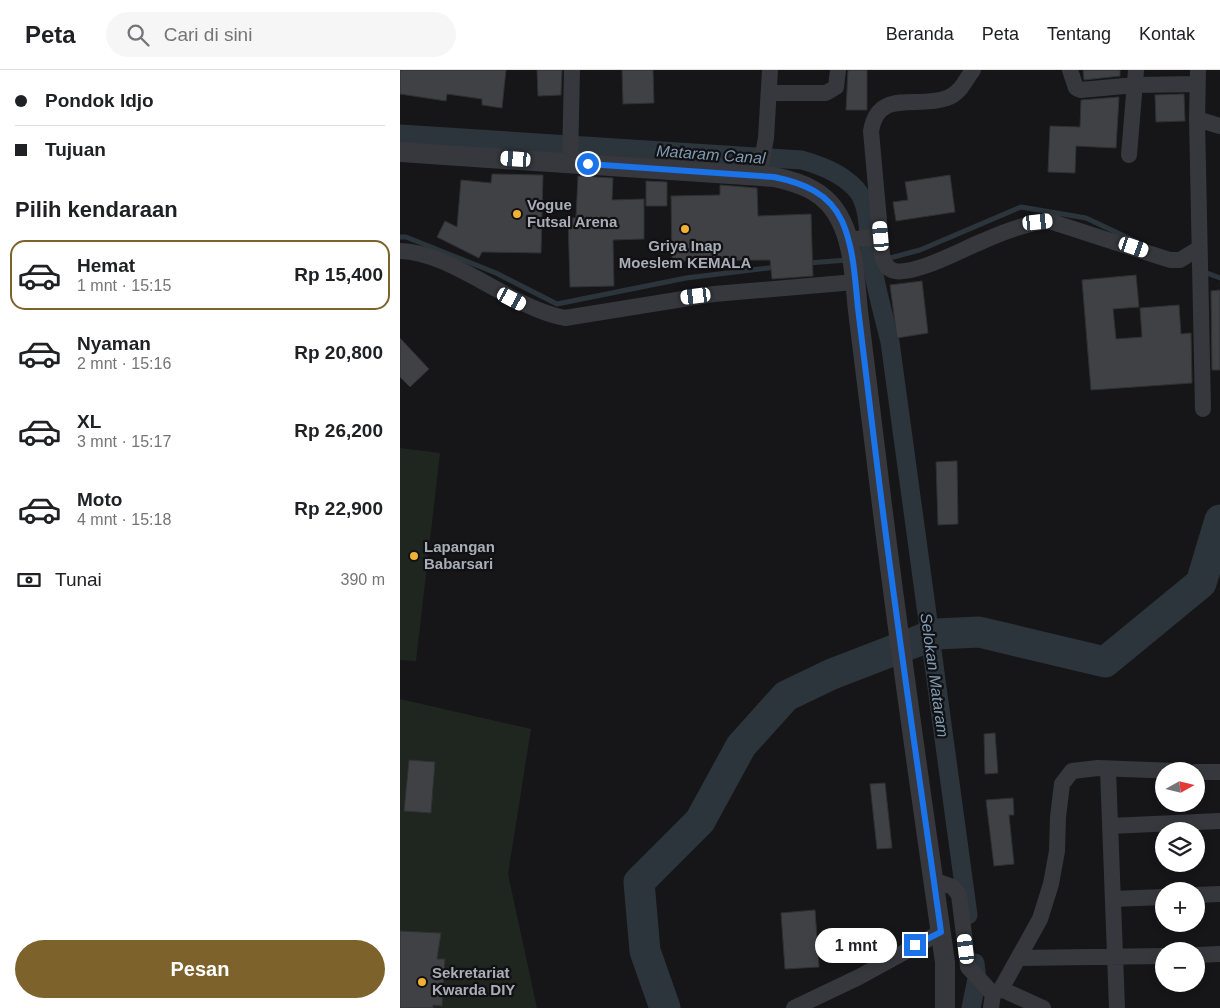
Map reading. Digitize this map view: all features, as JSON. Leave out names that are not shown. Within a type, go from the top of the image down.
[{"type":"street","points":[[571,158],[572,70]]},
{"type":"street","points":[[761,170],[770,93],[770,70]]},
{"type":"street","points":[[770,93],[826,93],[836,87],[838,70]]},
{"type":"street","points":[[945,1008],[945,962],[880,494],[854,277],[862,240],[872,121],[879,110],[889,104],[934,102],[948,98],[959,92],[973,70]]},
{"type":"street","points":[[1070,70],[1073,83],[1080,90],[1136,78],[1198,77],[1198,257],[1203,409]]},
{"type":"street","points":[[1129,155],[1136,78]]},
{"type":"street","points":[[1197,119],[1220,126]]},
{"type":"street","points":[[400,152],[571,158],[761,170],[800,183],[818,192],[833,207],[842,221],[886,265],[895,271],[930,264],[986,240],[1038,222],[1050,221],[1170,260],[1198,257]]},
{"type":"street","points":[[400,251],[434,258],[524,305],[546,314],[565,318],[593,315],[705,295],[854,277]]},
{"type":"street","points":[[993,994],[1018,958],[1040,919],[1051,884],[1057,851],[1058,817],[1062,784],[1072,771],[1098,768],[1108,770],[1155,771]]},
{"type":"street","points":[[1108,770],[1117,1008]]},
{"type":"street","points":[[1205,772],[1220,772]]},
{"type":"street","points":[[1110,826],[1220,821]]},
{"type":"street","points":[[933,880],[953,887],[959,896],[968,967],[993,994],[1043,1008]]},
{"type":"street","points":[[1205,895],[1220,894]]},
{"type":"street","points":[[1113,899],[1155,897]]},
{"type":"street","points":[[794,1008],[941,932]]},
{"type":"street","points":[[1205,955],[1220,954]]},
{"type":"street","points":[[1018,958],[1155,956]]},
{"type":"shaded area","name":"Lapangan Babarsari","points":[[400,448],[440,453],[416,661],[400,660]]},
{"type":"shaded area","points":[[400,699],[531,729],[508,874],[537,1008],[400,1008]]},
{"type":"building","points":[[400,70],[506,70],[502,108],[482,105],[482,99],[447,94],[446,101],[400,94]]},
{"type":"building","points":[[537,70],[562,70],[561,95],[538,96]]},
{"type":"building","points":[[622,70],[653,70],[654,103],[623,104]]},
{"type":"building","points":[[848,70],[867,70],[867,110],[846,110]]},
{"type":"building","points":[[1083,70],[1120,70],[1120,76],[1084,80]]},
{"type":"building","points":[[1184,94],[1185,121],[1156,122],[1155,95]]},
{"type":"building","points":[[1119,97],[1116,148],[1076,146],[1075,173],[1048,172],[1050,126],[1080,127],[1081,100]]},
{"type":"building","name":"Vogue Futsal Arena","points":[[492,174],[543,175],[541,253],[482,252],[479,258],[437,237],[445,221],[457,227],[461,180],[491,183]]},
{"type":"building","points":[[950,175],[955,212],[896,221],[893,202],[908,200],[905,182]]},
{"type":"building","points":[[578,176],[613,178],[612,200],[644,199],[644,239],[613,240],[614,286],[570,287],[568,218],[576,218]]},
{"type":"building","points":[[646,181],[667,182],[667,206],[646,206]]},
{"type":"building","points":[[720,185],[757,188],[758,216],[811,214],[813,276],[772,279],[770,260],[672,261],[671,196],[720,195]]},
{"type":"building","points":[[1136,275],[1139,307],[1113,309],[1116,339],[1142,337],[1140,308],[1179,305],[1181,334],[1191,333],[1192,383],[1091,390],[1082,280]]},
{"type":"building","points":[[922,281],[928,333],[897,338],[890,285]]},
{"type":"building","points":[[1220,290],[1220,370],[1212,370],[1211,291]]},
{"type":"building","points":[[400,338],[429,369],[410,387],[400,377]]},
{"type":"building","points":[[957,461],[958,524],[938,525],[936,462]]},
{"type":"building","points":[[995,733],[998,773],[985,774],[984,734]]},
{"type":"building","points":[[409,760],[435,762],[431,813],[404,811]]},
{"type":"building","points":[[885,783],[892,848],[877,849],[870,784]]},
{"type":"building","points":[[1013,798],[1014,815],[1009,815],[1014,864],[994,866],[986,800]]},
{"type":"building","points":[[815,910],[819,967],[785,969],[781,913]]},
{"type":"building","name":"Sekretariat Kwarda DIY","points":[[400,931],[441,933],[437,959],[445,959],[442,1006],[433,1005],[433,1008],[400,1008]]},
{"type":"waterway","name":"Mataram Canal","points":[[400,134],[802,160],[831,171],[856,189],[865,205],[874,273],[890,342],[968,915]]},
{"type":"waterway","points":[[858,261],[871,263],[920,250],[1021,207],[1086,218],[1137,242]]},
{"type":"waterway","points":[[400,237],[406,237],[496,273],[557,304],[686,278],[777,267]]},
{"type":"waterway","points":[[808,263],[847,260]]},
{"type":"waterway","points":[[1204,272],[1220,278]]},
{"type":"waterway","points":[[665,1008],[645,951],[639,882],[700,821],[741,746],[786,696],[832,674],[936,634],[979,632],[1105,662],[1201,583],[1220,520]]},
{"type":"waterway","name":"Selokan Mataram","points":[[971,1008],[977,979],[975,963]]},
{"type":"place","name":"Vogue Futsal Arena","points":[[517,214]]},
{"type":"place","name":"Griya Inap Moeslem KEMALA","points":[[685,229]]},
{"type":"place","name":"Lapangan Babarsari","points":[[414,556]]},
{"type":"place","name":"Sekretariat Kwarda DIY","points":[[422,982]]},
{"type":"route","points":[[588,164],[696,170],[774,177],[800,183],[818,192],[833,207],[842,221],[848,240],[855,282],[880,494],[941,932],[915,945]]}]
